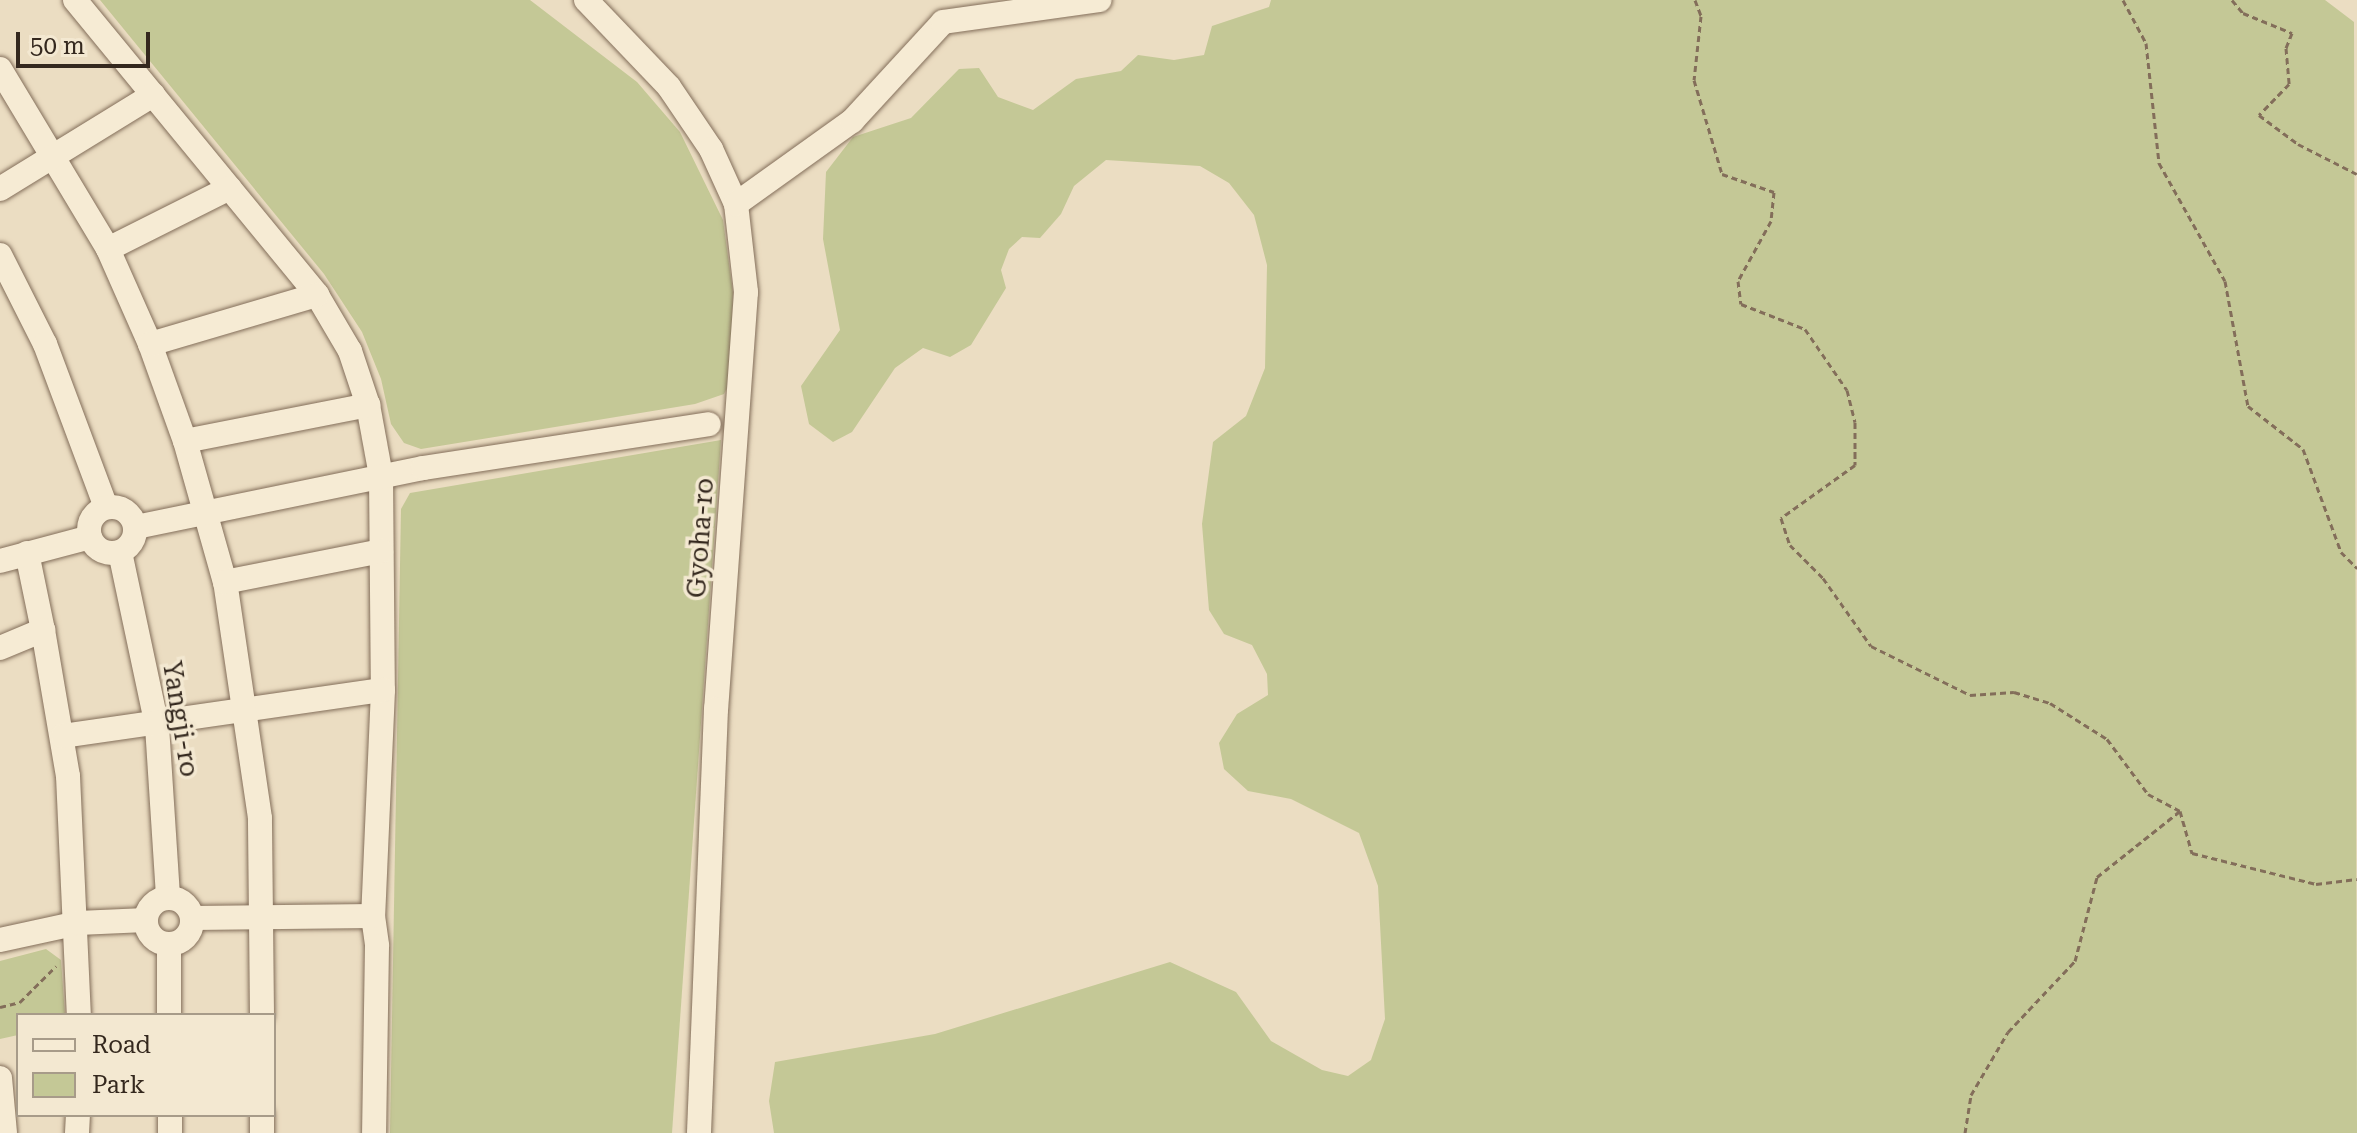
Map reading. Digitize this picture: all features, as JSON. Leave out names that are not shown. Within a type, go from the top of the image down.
[{"type":"street","points":[[75,0],[317,295],[350,351],[368,405],[381,476],[383,690],[373,916],[377,946],[374,1133]]},
{"type":"street","name":"Gyoha-ro","points":[[586,0],[669,87],[711,149],[736,204],[746,292],[716,709],[699,1133]]},
{"type":"street","points":[[736,204],[852,121],[943,11],[1099,0]]},
{"type":"street","points":[[0,69],[55,155],[108,249],[150,344],[185,441],[225,582],[248,708],[260,818],[262,1013]]},
{"type":"street","points":[[0,189],[153,95]]},
{"type":"street","points":[[108,249],[230,188]]},
{"type":"street","points":[[0,255],[51,358],[106,507]]},
{"type":"street","points":[[150,344],[317,295]]},
{"type":"street","points":[[185,441],[368,405]]},
{"type":"street","points":[[136,527],[381,476],[709,424]]},
{"type":"street","points":[[106,507],[122,508],[136,527],[132,542],[120,552],[98,549],[90,537],[94,515],[106,507]]},
{"type":"street","points":[[0,561],[90,537]]},
{"type":"street","points":[[225,582],[381,551]]},
{"type":"street","name":"Yangji-ro","points":[[120,552],[156,722],[168,898]]},
{"type":"street","points":[[27,553],[63,736],[78,923],[79,1013]]},
{"type":"street","points":[[0,648],[43,630]]},
{"type":"street","points":[[63,736],[383,690]]},
{"type":"street","points":[[168,898],[186,903],[193,918],[184,940],[169,944],[150,934],[146,920],[151,906],[168,898]]},
{"type":"street","points":[[193,918],[373,916]]},
{"type":"street","points":[[0,940],[78,923],[146,920]]},
{"type":"street","points":[[169,944],[169,1013]]},
{"type":"street","points":[[0,1078],[5,1133]]},
{"type":"path","points":[[1695,0],[1701,16],[1694,80],[1722,174],[1774,192],[1771,221],[1738,281],[1741,304],[1805,329],[1847,390],[1855,422],[1855,465],[1781,518],[1790,545],[1823,578],[1871,646],[1970,695],[2014,692],[2050,703],[2107,739],[2148,794],[2180,811],[2192,853],[2316,884],[2357,879]]},
{"type":"path","points":[[2123,0],[2146,43],[2159,163],[2225,281],[2248,406],[2303,449],[2341,552],[2357,568]]},
{"type":"path","points":[[2232,0],[2243,13],[2292,33],[2286,48],[2289,84],[2259,115],[2298,144],[2357,174]]},
{"type":"path","points":[[1965,1133],[1971,1095],[2008,1032],[2075,961],[2097,877],[2180,811]]},
{"type":"path","points":[[0,1007],[20,1002],[61,960]]},
{"type":"green space","points":[[100,0],[530,0],[637,82],[680,132],[723,220],[733,293],[731,380],[724,394],[695,404],[421,449],[404,443],[391,424],[381,379],[362,332],[324,274]]},
{"type":"green space","points":[[1271,0],[2325,0],[2354,22],[2357,1133],[774,1133],[769,1101],[775,1062],[935,1034],[1170,962],[1236,992],[1271,1041],[1322,1070],[1348,1076],[1371,1060],[1385,1019],[1378,886],[1359,833],[1291,799],[1248,791],[1224,769],[1219,743],[1237,714],[1268,695],[1267,674],[1252,645],[1224,634],[1209,610],[1202,524],[1213,442],[1246,416],[1265,368],[1267,265],[1254,215],[1229,183],[1200,166],[1106,160],[1074,186],[1061,214],[1040,238],[1022,237],[1009,249],[1001,270],[1006,288],[971,345],[950,357],[923,348],[895,368],[852,432],[833,442],[809,424],[801,386],[840,330],[823,239],[826,172],[853,137],[911,118],[959,69],[979,68],[998,97],[1033,110],[1076,79],[1121,71],[1138,55],[1174,60],[1204,55],[1212,26],[1269,7]]},
{"type":"green space","points":[[721,440],[672,1133],[390,1133],[401,509],[410,493]]},
{"type":"green space","points":[[46,949],[61,960],[65,1013],[16,1013],[16,1035],[0,1039],[0,961]]}]
